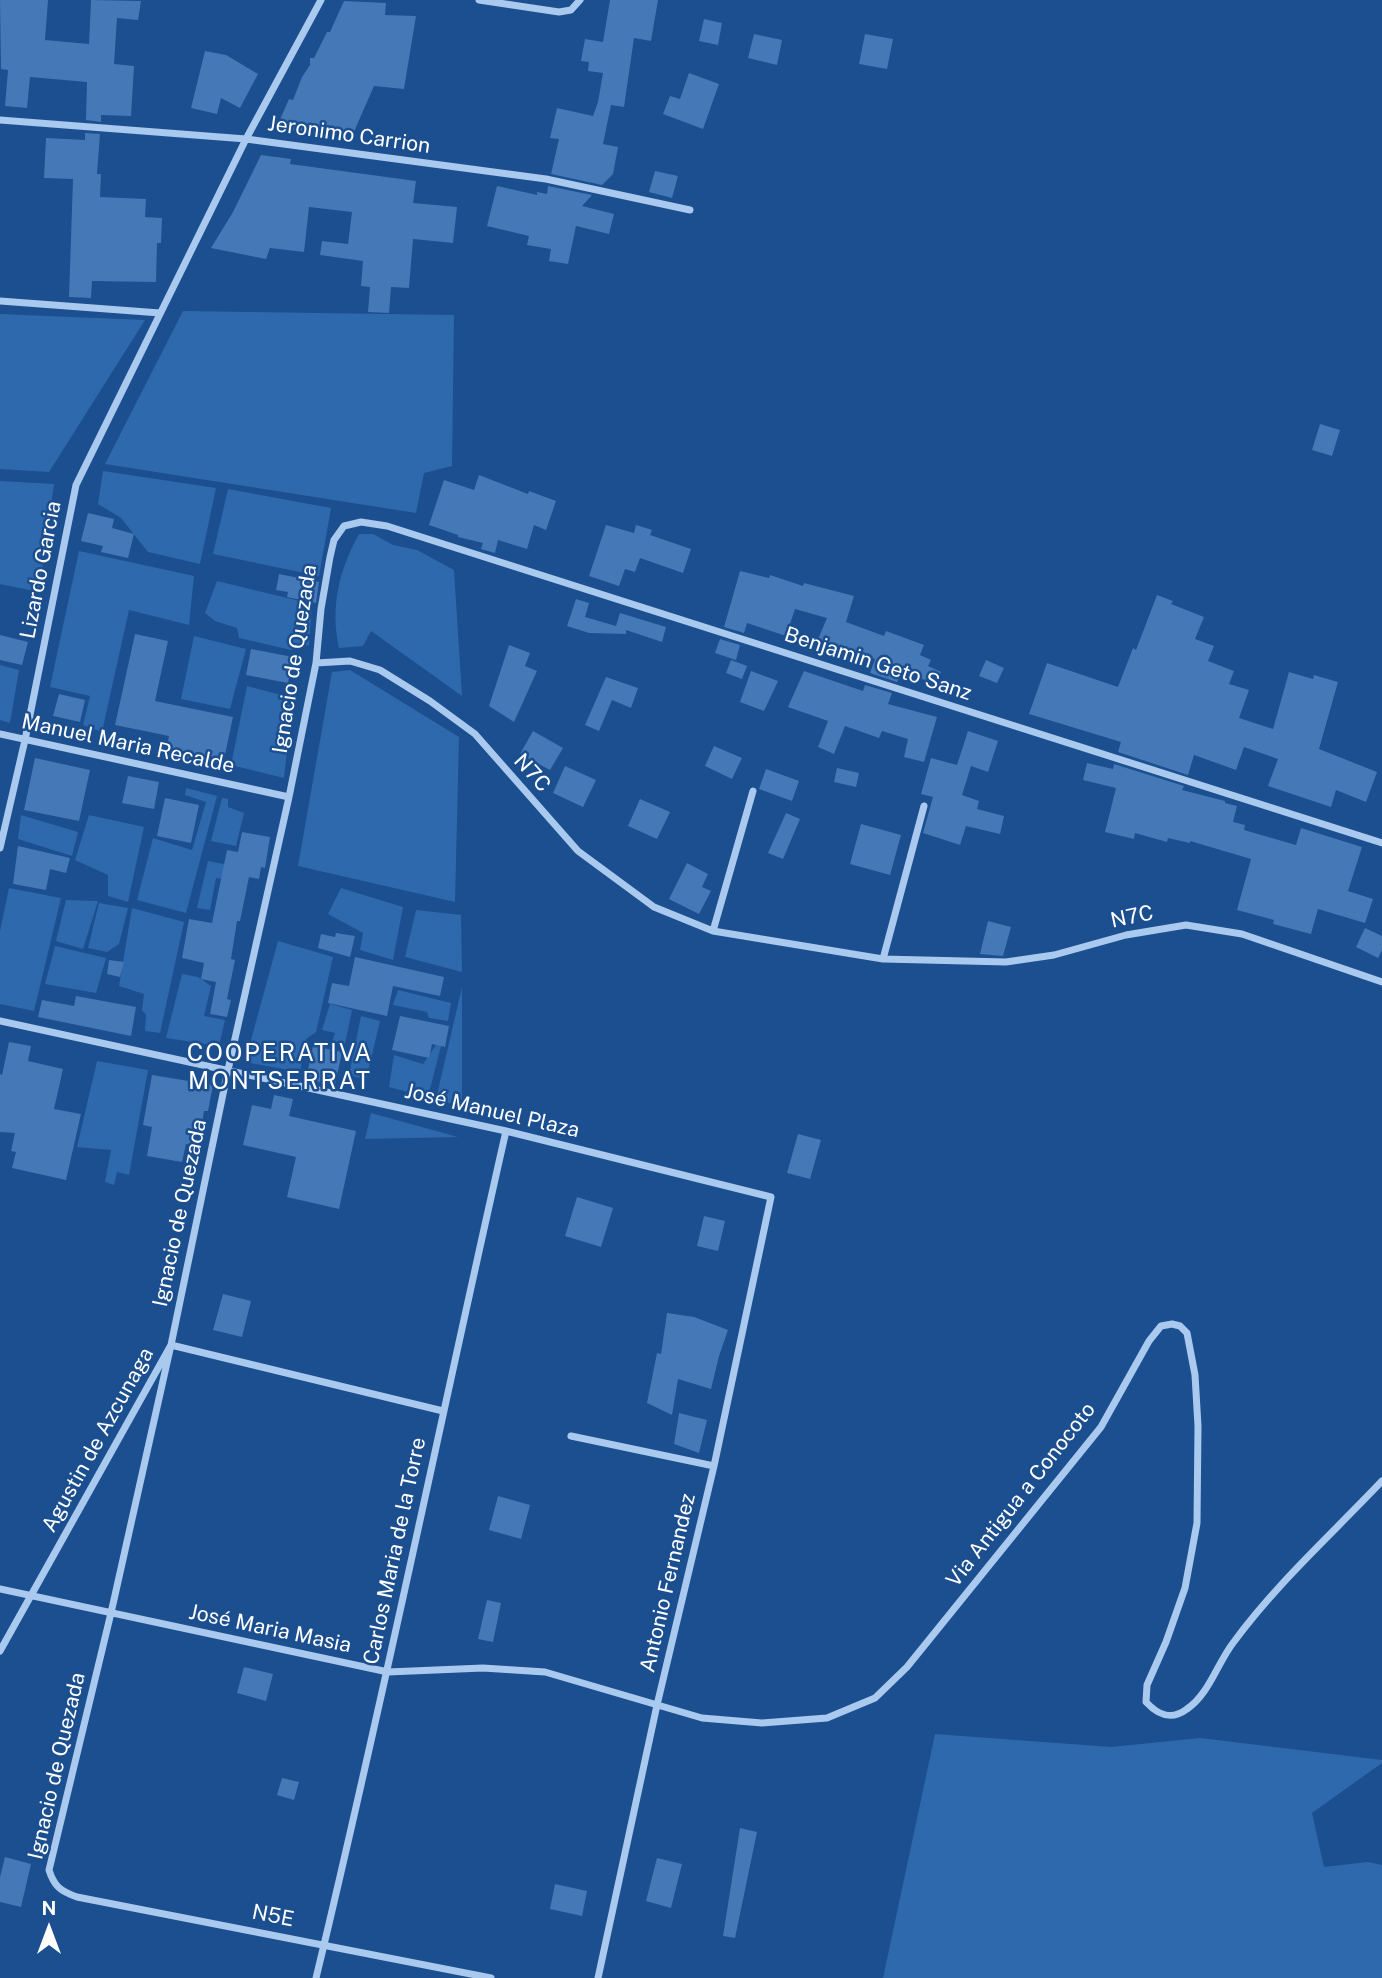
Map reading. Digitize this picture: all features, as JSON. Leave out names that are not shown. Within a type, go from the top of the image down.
[{"type":"street","name":"Lizardo Garcia","points":[[0,848],[25,740],[76,485],[246,139],[321,0]]},
{"type":"street","points":[[479,0],[559,12],[571,10],[580,0]]},
{"type":"street","name":"Jeronimo Carrion","points":[[0,120],[246,139],[546,179],[690,211]]},
{"type":"street","points":[[0,301],[160,313]]},
{"type":"street","name":"Ignacio de Quezada","points":[[53,1883],[49,1870],[111,1613],[171,1345],[228,1070],[289,797],[316,663],[321,609],[334,540],[344,526],[362,523]]},
{"type":"street","name":"Benjamin Geto Sanz","points":[[362,523],[387,526],[1382,843]]},
{"type":"street","name":"N7C","points":[[316,663],[350,661],[380,670],[430,701],[475,734],[578,851],[654,907],[713,931],[883,959],[1006,961],[1054,955],[1126,935],[1186,925],[1242,933],[1382,982]]},
{"type":"street","name":"Manuel Maria Recalde","points":[[0,734],[289,797]]},
{"type":"street","points":[[713,931],[753,791]]},
{"type":"street","points":[[883,959],[924,806]]},
{"type":"street","name":"José Manuel Plaza","points":[[0,1021],[506,1131],[771,1196]]},
{"type":"street","name":"Carlos Maria de la Torre","points":[[316,1978],[388,1672],[506,1131]]},
{"type":"street","name":"Antonio Fernandez","points":[[598,1978],[657,1705],[714,1466],[771,1196]]},
{"type":"street","name":"Via Antigua a Conocoto","points":[[657,1705],[702,1718],[762,1723],[827,1718],[875,1698],[907,1667],[1101,1427],[1149,1340],[1161,1326],[1180,1326],[1187,1334],[1192,1354],[1198,1426],[1198,1523],[1185,1588],[1167,1642],[1147,1685],[1146,1702],[1156,1713],[1170,1717],[1186,1710],[1199,1698],[1232,1644],[1248,1625],[1287,1579],[1382,1481]]},
{"type":"street","name":"Agustin de Azcunaga","points":[[0,1651],[171,1345],[443,1411]]},
{"type":"street","points":[[572,1436],[714,1466]]},
{"type":"street","name":"José Maria Masia","points":[[0,1589],[388,1672],[483,1668],[545,1672],[657,1705]]},
{"type":"street","name":"N5E","points":[[53,1883],[62,1892],[76,1897],[491,1978]]},
{"type":"shaded area","points":[[183,311],[454,315],[452,466],[424,473],[416,513],[105,464]]},
{"type":"shaded area","points":[[0,314],[145,320],[49,472],[0,469]]},
{"type":"shaded area","points":[[103,471],[216,488],[200,564],[148,552],[121,518],[98,504]]},
{"type":"shaded area","points":[[0,481],[54,484],[39,592],[0,584]]},
{"type":"shaded area","points":[[228,489],[331,508],[319,576],[213,554]]},
{"type":"shaded area","points":[[359,534],[373,534],[393,545],[417,550],[454,570],[462,696],[371,631],[363,646],[339,648],[336,633],[338,589],[346,561]]},
{"type":"shaded area","points":[[79,551],[194,576],[189,625],[129,610],[102,732],[83,725],[90,696],[50,687]]},
{"type":"shaded area","points":[[217,581],[312,604],[309,645],[291,650],[239,638],[237,628],[215,621],[205,613]]},
{"type":"shaded area","points":[[194,636],[246,649],[230,709],[181,699]]},
{"type":"shaded area","points":[[0,665],[19,670],[10,723],[0,720]]},
{"type":"shaded area","points":[[350,670],[459,737],[455,902],[298,866],[332,672]]},
{"type":"shaded area","points":[[247,686],[293,698],[284,778],[231,765]]},
{"type":"shaded area","points":[[186,788],[217,796],[186,913],[137,900],[153,838],[192,850],[206,802],[185,795]]},
{"type":"shaded area","points":[[222,798],[228,799],[228,807],[244,813],[236,846],[211,841]]},
{"type":"shaded area","points":[[21,815],[78,832],[72,856],[18,839]]},
{"type":"shaded area","points":[[89,815],[144,827],[128,902],[108,896],[108,875],[75,860]]},
{"type":"shaded area","points":[[208,861],[234,866],[231,880],[216,878],[210,910],[197,908]]},
{"type":"shaded area","points":[[9,888],[61,898],[34,1011],[0,1004],[0,931]]},
{"type":"shaded area","points":[[341,888],[403,907],[393,960],[360,950],[363,933],[328,914]]},
{"type":"shaded area","points":[[66,900],[98,901],[83,949],[56,941]]},
{"type":"shaded area","points":[[99,903],[128,908],[119,944],[107,952],[88,948]]},
{"type":"shaded area","points":[[132,908],[184,922],[160,1033],[145,1031],[146,1015],[142,1010],[144,994],[119,986]]},
{"type":"shaded area","points":[[416,910],[461,915],[462,972],[405,957]]},
{"type":"shaded area","points":[[278,941],[333,957],[316,1032],[306,1039],[300,1072],[245,1062]]},
{"type":"shaded area","points":[[55,946],[106,958],[96,993],[45,984]]},
{"type":"shaded area","points":[[182,974],[198,977],[211,986],[204,1016],[225,1020],[219,1046],[166,1038]]},
{"type":"shaded area","points":[[462,987],[462,1107],[436,1099]]},
{"type":"shaded area","points":[[398,990],[451,1003],[448,1021],[429,1018],[427,1012],[393,1005]]},
{"type":"shaded area","points":[[330,1004],[352,1010],[345,1044],[332,1042],[335,1033],[322,1030]]},
{"type":"shaded area","points":[[361,1016],[380,1021],[366,1080],[349,1075]]},
{"type":"shaded area","points":[[436,1045],[441,1046],[428,1097],[389,1087],[394,1055],[423,1064]]},
{"type":"shaded area","points":[[97,1061],[148,1070],[129,1175],[117,1172],[114,1185],[105,1182],[111,1150],[77,1147]]},
{"type":"shaded area","points":[[371,1113],[458,1137],[365,1139]]},
{"type":"shaded area","points":[[935,1734],[1111,1747],[1200,1738],[1382,1760],[1382,1763],[1312,1813],[1324,1867],[1368,1862],[1382,1865],[1382,1978],[883,1978]]},
{"type":"building","points":[[0,0],[48,0],[45,40],[89,44],[91,0],[141,1],[138,20],[117,18],[114,64],[134,66],[131,116],[101,115],[101,122],[86,120],[87,82],[30,77],[27,108],[5,106],[8,70],[1,69]]},
{"type":"building","points":[[610,0],[658,0],[651,41],[634,38],[624,107],[611,105],[603,144],[618,147],[613,174],[602,185],[551,174],[559,139],[550,138],[557,108],[593,116],[603,73],[588,71],[589,62],[581,61],[585,39],[603,42]]},
{"type":"building","points":[[344,1],[386,3],[385,15],[416,16],[404,89],[374,86],[353,134],[315,134],[284,129],[278,124],[289,99],[293,100],[310,65],[310,58],[314,58],[327,32],[330,32]]},
{"type":"building","points":[[704,19],[722,23],[718,45],[699,41]]},
{"type":"building","points":[[754,34],[782,40],[777,65],[748,58]]},
{"type":"building","points":[[865,34],[893,39],[887,69],[859,64]]},
{"type":"building","points":[[205,51],[226,55],[258,74],[240,108],[221,98],[217,114],[191,108]]},
{"type":"building","points":[[689,73],[719,84],[703,129],[663,114],[670,96],[680,99]]},
{"type":"building","points":[[85,133],[100,134],[97,174],[101,174],[100,197],[146,199],[145,217],[162,218],[161,243],[157,243],[156,282],[92,281],[91,298],[69,297],[73,179],[44,178],[46,138],[85,140]]},
{"type":"building","points":[[261,155],[291,159],[290,164],[416,181],[413,203],[457,207],[453,243],[413,239],[409,288],[391,287],[389,313],[368,312],[370,287],[361,286],[363,261],[320,255],[322,241],[348,244],[352,212],[309,207],[304,252],[270,248],[266,259],[211,248],[233,212]]},
{"type":"building","points":[[655,171],[678,176],[672,198],[649,192]]},
{"type":"building","points":[[497,186],[537,195],[537,192],[547,194],[548,186],[592,195],[582,206],[614,214],[609,234],[576,226],[568,264],[549,261],[551,249],[527,245],[529,236],[487,226]]},
{"type":"building","points":[[1320,424],[1340,430],[1332,456],[1312,450]]},
{"type":"building","points":[[479,475],[528,494],[529,491],[556,501],[546,530],[534,525],[527,549],[498,540],[495,553],[481,549],[483,543],[458,537],[429,525],[444,480],[474,490]]},
{"type":"building","points":[[88,513],[114,519],[112,528],[134,534],[128,558],[101,552],[103,546],[81,541]]},
{"type":"building","points":[[606,525],[634,533],[636,525],[652,530],[650,535],[691,549],[683,573],[640,558],[635,572],[625,569],[619,586],[589,576]]},
{"type":"building","points":[[740,571],[769,578],[770,575],[803,586],[804,583],[854,596],[846,622],[884,636],[886,631],[924,645],[920,655],[931,660],[928,666],[941,672],[936,685],[902,670],[897,682],[870,673],[875,659],[842,647],[839,653],[816,644],[827,618],[795,609],[786,636],[747,623],[744,633],[724,627]]},
{"type":"building","points":[[279,574],[319,582],[316,603],[287,597],[288,592],[276,590]]},
{"type":"building","points":[[1157,595],[1173,601],[1171,604],[1204,617],[1195,639],[1214,646],[1208,661],[1234,671],[1229,684],[1249,690],[1239,718],[1273,729],[1289,672],[1338,682],[1319,749],[1377,772],[1366,802],[1336,790],[1331,807],[1268,786],[1278,759],[1244,747],[1236,770],[1194,755],[1188,775],[1118,752],[1121,742],[1029,714],[1047,663],[1118,687],[1133,648],[1136,650]]},
{"type":"building","points":[[576,599],[589,603],[585,617],[616,626],[620,613],[666,627],[662,642],[626,630],[626,634],[589,633],[567,626]]},
{"type":"building","points":[[135,634],[168,641],[155,701],[233,717],[223,764],[165,755],[169,736],[115,725]]},
{"type":"building","points":[[0,635],[28,642],[22,665],[0,660]]},
{"type":"building","points":[[720,639],[740,645],[736,660],[715,653]]},
{"type":"building","points":[[509,645],[530,653],[525,666],[537,671],[514,722],[489,706]]},
{"type":"building","points":[[251,649],[293,657],[288,683],[246,675]]},
{"type":"building","points":[[731,660],[747,666],[742,679],[726,673]]},
{"type":"building","points":[[986,660],[1004,668],[997,683],[979,676]]},
{"type":"building","points":[[751,671],[778,681],[764,711],[740,702]]},
{"type":"building","points":[[804,671],[863,691],[865,685],[892,693],[888,704],[937,717],[924,762],[904,757],[908,739],[882,731],[879,738],[845,726],[834,754],[818,747],[828,721],[788,707]]},
{"type":"building","points":[[606,677],[638,688],[631,708],[612,700],[599,731],[585,725]]},
{"type":"building","points":[[59,694],[85,700],[80,722],[53,716]]},
{"type":"building","points":[[533,731],[563,748],[550,770],[520,754]]},
{"type":"building","points":[[968,731],[998,741],[988,772],[971,766],[962,795],[979,801],[977,809],[1004,816],[1000,834],[966,826],[960,845],[923,833],[933,797],[921,794],[931,758],[957,765]]},
{"type":"building","points":[[714,746],[742,758],[732,779],[705,766]]},
{"type":"building","points":[[35,758],[90,770],[79,821],[24,810]]},
{"type":"building","points":[[1087,763],[1113,769],[1114,764],[1184,786],[1182,790],[1237,806],[1233,822],[1245,825],[1244,830],[1296,845],[1301,828],[1362,847],[1348,891],[1373,899],[1365,923],[1318,909],[1311,934],[1273,924],[1274,920],[1237,910],[1251,859],[1190,841],[1168,838],[1167,842],[1135,833],[1134,839],[1105,832],[1116,788],[1083,780]]},
{"type":"building","points":[[565,766],[596,780],[583,807],[553,793]]},
{"type":"building","points":[[837,768],[859,773],[856,787],[834,782]]},
{"type":"building","points":[[766,769],[799,781],[792,801],[759,789]]},
{"type":"building","points":[[128,776],[159,782],[154,809],[122,803]]},
{"type":"building","points":[[165,798],[199,805],[191,843],[157,836]]},
{"type":"building","points":[[640,799],[670,812],[657,839],[628,826]]},
{"type":"building","points":[[786,813],[800,819],[783,859],[768,853]]},
{"type":"building","points":[[861,824],[901,835],[890,875],[850,864]]},
{"type":"building","points":[[242,832],[270,837],[265,868],[261,867],[259,879],[249,877],[240,921],[237,921],[231,959],[235,960],[227,999],[231,1000],[227,1017],[210,1014],[216,982],[201,979],[204,963],[182,958],[189,919],[212,923],[227,850],[238,852]]},
{"type":"building","points":[[18,846],[70,858],[66,873],[50,869],[46,890],[13,884]]},
{"type":"building","points":[[687,863],[708,874],[702,887],[711,891],[699,914],[669,899]]},
{"type":"building","points":[[988,921],[1011,927],[1003,956],[980,954]]},
{"type":"building","points":[[1365,928],[1382,936],[1382,950],[1378,958],[1356,947]]},
{"type":"building","points":[[336,933],[355,936],[350,957],[318,948],[321,934],[335,937]]},
{"type":"building","points":[[355,957],[444,977],[440,996],[393,986],[387,1016],[328,1003],[332,983],[349,986]]},
{"type":"building","points":[[109,960],[124,962],[120,977],[107,974]]},
{"type":"building","points":[[76,996],[136,1007],[131,1036],[38,1017],[42,1000],[74,1006]]},
{"type":"building","points":[[400,1016],[449,1026],[445,1047],[432,1044],[429,1058],[392,1050]]},
{"type":"building","points":[[9,1042],[31,1046],[28,1061],[63,1069],[54,1109],[81,1114],[66,1180],[12,1168],[16,1152],[11,1151],[15,1133],[0,1132],[0,1074],[2,1075]]},
{"type":"building","points":[[313,1046],[342,1052],[335,1085],[306,1079]]},
{"type":"building","points":[[152,1075],[213,1085],[208,1111],[204,1111],[200,1135],[194,1134],[192,1145],[186,1144],[182,1162],[147,1156],[152,1127],[143,1125]]},
{"type":"building","points":[[274,1095],[293,1099],[289,1116],[356,1131],[339,1209],[287,1197],[296,1157],[243,1145],[252,1105],[271,1109]]},
{"type":"building","points":[[798,1134],[821,1140],[810,1179],[787,1173]]},
{"type":"building","points":[[577,1197],[613,1208],[601,1247],[565,1236]]},
{"type":"building","points":[[704,1216],[725,1221],[718,1251],[697,1246]]},
{"type":"building","points":[[223,1294],[251,1301],[242,1337],[213,1330]]},
{"type":"building","points":[[667,1313],[694,1317],[728,1330],[711,1389],[678,1379],[672,1415],[647,1403],[657,1353],[661,1354]]},
{"type":"building","points":[[679,1413],[707,1420],[699,1453],[674,1444]]},
{"type":"building","points":[[498,1496],[530,1505],[521,1539],[489,1530]]},
{"type":"building","points":[[487,1600],[501,1603],[493,1642],[478,1639]]},
{"type":"building","points":[[244,1667],[273,1674],[266,1701],[237,1693]]},
{"type":"building","points":[[282,1778],[299,1782],[294,1800],[277,1795]]},
{"type":"building","points":[[740,1828],[757,1832],[735,1938],[723,1936]]},
{"type":"building","points":[[5,1857],[31,1864],[21,1907],[0,1902],[0,1877]]},
{"type":"building","points":[[657,1858],[682,1864],[671,1908],[646,1901]]},
{"type":"building","points":[[555,1884],[587,1891],[582,1916],[550,1909]]},
{"type":"district","name":"COOPERATIVA MONTSERRAT","points":[[280,1068]]}]
